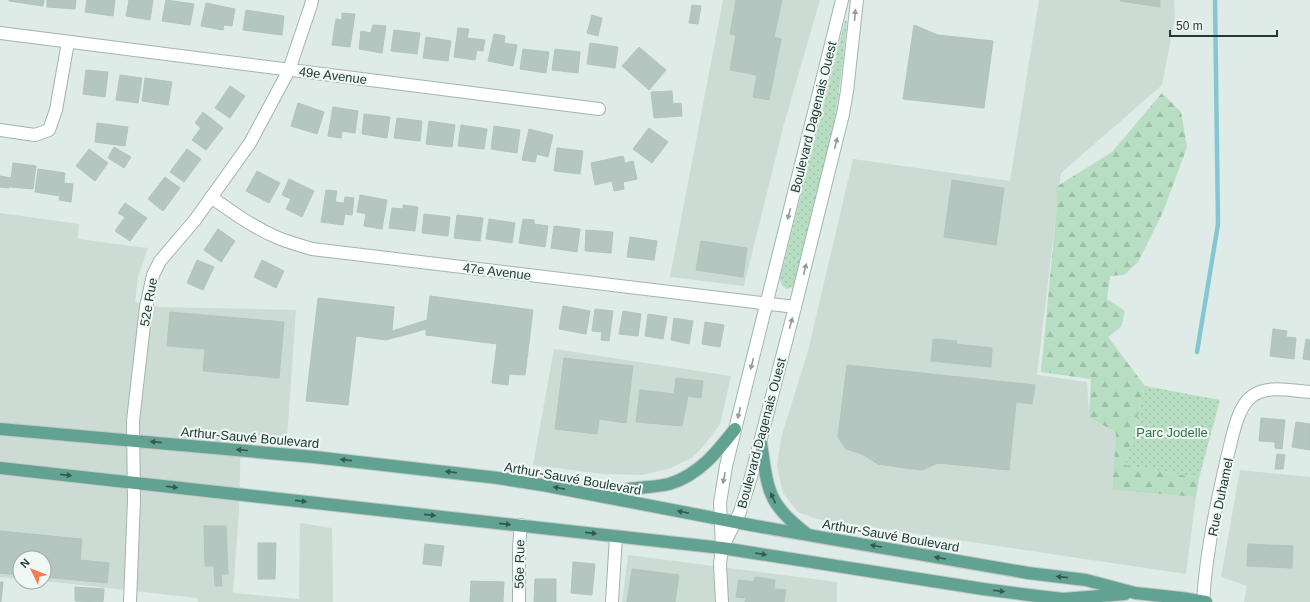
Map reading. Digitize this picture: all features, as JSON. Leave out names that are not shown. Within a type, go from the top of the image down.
[{"type":"main road","name":"Arthur-Sauvé Boulevard","points":[[0,429],[314,457],[454,472],[530,483],[735,522],[1028,573],[1086,580],[1134,593],[1204,602]]},
{"type":"main road","points":[[598,496],[629,489],[661,486],[686,478],[702,467],[713,456],[735,429]]},
{"type":"main road","points":[[761,443],[768,486],[775,503],[789,519],[810,535]]},
{"type":"main road","name":"Arthur-Sauvé Boulevard","points":[[0,468],[722,548],[982,589],[1063,599],[1134,593]]},
{"type":"street","name":"52e Rue","points":[[130,602],[134,500],[132,440],[133,421],[148,292],[152,275],[160,261],[189,228],[250,143],[289,70],[312,0]]},
{"type":"street","name":"Boulevard Dagenais Ouest","points":[[722,548],[720,508],[722,488],[735,429],[842,0]]},
{"type":"street","name":"Boulevard Dagenais Ouest","points":[[722,548],[744,501],[761,443],[795,307],[844,106],[849,80],[857,0]]},
{"type":"street","name":"49e Avenue","points":[[0,33],[599,109]]},
{"type":"street","points":[[0,130],[35,135],[49,130],[56,110],[68,42]]},
{"type":"street","name":"47e Avenue","points":[[211,197],[266,233],[312,249],[795,307]]},
{"type":"street","name":"Rue Duhamel","points":[[1204,602],[1207,561],[1219,492],[1240,412],[1251,396],[1258,393],[1275,389],[1310,392]]},
{"type":"street","name":"56e Rue","points":[[519,602],[519,547],[521,525]]},
{"type":"street","points":[[612,602],[616,536]]},
{"type":"street","points":[[722,548],[720,564],[722,602]]},
{"type":"shaded area","points":[[723,0],[820,0],[784,124],[744,286],[670,277]]},
{"type":"shaded area","points":[[1039,0],[1174,0],[1175,17],[1162,85],[1061,173],[1037,375],[1087,382],[1089,415],[1116,433],[1112,490],[1196,497],[1186,574],[817,519],[798,512],[783,493],[777,466],[781,438],[808,351],[853,159],[1010,181]]},
{"type":"shaded area","points":[[0,213],[79,224],[78,239],[148,248],[138,277],[135,302],[159,307],[296,310],[287,438],[241,435],[239,511],[233,593],[299,599],[300,523],[332,528],[333,602],[198,602],[197,598],[52,582],[52,550],[12,550],[12,578],[0,577]]},
{"type":"shaded area","points":[[554,349],[731,376],[720,424],[693,457],[671,468],[643,475],[603,474],[533,465]]},
{"type":"shaded area","points":[[1240,470],[1310,477],[1310,602],[1244,602],[1247,586],[1221,577]]},
{"type":"shaded area","points":[[628,555],[837,582],[837,602],[622,602]]},
{"type":"green space","points":[[845,21],[847,21],[842,65],[831,138],[796,282],[793,287],[787,289],[782,285],[780,279]]},
{"type":"green space","points":[[1162,93],[1181,112],[1187,147],[1163,212],[1138,262],[1124,275],[1110,276],[1107,299],[1125,311],[1121,327],[1108,337],[1145,386],[1125,465],[1199,478],[1196,497],[1112,490],[1116,433],[1089,416],[1091,379],[1041,372],[1057,205],[1056,187],[1112,152]]},
{"type":"green space","name":"Parc Jodelle","points":[[1145,386],[1220,400],[1199,478],[1125,465]]},
{"type":"building","points":[[9,0],[44,0],[43,6]]},
{"type":"building","points":[[47,0],[76,0],[75,9],[47,7]]},
{"type":"building","points":[[87,0],[115,0],[113,16],[85,12]]},
{"type":"building","points":[[129,0],[153,0],[150,20],[126,16]]},
{"type":"building","points":[[166,0],[194,4],[190,25],[162,21]]},
{"type":"building","points":[[736,0],[782,0],[774,37],[781,39],[769,100],[753,97],[757,75],[730,70],[736,35],[730,34]]},
{"type":"building","points":[[1160,0],[1160,7],[1120,1]]},
{"type":"building","points":[[206,3],[235,9],[232,26],[224,25],[223,30],[201,26]]},
{"type":"building","points":[[692,5],[701,6],[698,24],[689,23]]},
{"type":"building","points":[[246,10],[284,16],[282,35],[243,30]]},
{"type":"building","points":[[342,13],[355,14],[350,47],[332,45],[336,19],[342,20]]},
{"type":"building","points":[[592,15],[602,18],[598,36],[587,33]]},
{"type":"building","points":[[373,25],[386,26],[382,53],[359,49],[361,31],[371,33]]},
{"type":"building","points":[[914,25],[938,35],[993,41],[984,108],[903,99]]},
{"type":"building","points":[[458,28],[469,29],[467,38],[485,40],[483,51],[477,50],[475,60],[454,57]]},
{"type":"building","points":[[394,30],[420,33],[417,54],[391,51]]},
{"type":"building","points":[[494,34],[505,36],[504,43],[517,45],[513,66],[488,61]]},
{"type":"building","points":[[426,37],[451,41],[448,61],[423,58]]},
{"type":"building","points":[[590,43],[618,47],[615,68],[587,64]]},
{"type":"building","points":[[639,47],[666,70],[649,90],[622,66]]},
{"type":"building","points":[[523,49],[549,52],[546,73],[520,69]]},
{"type":"building","points":[[555,49],[580,52],[578,73],[552,70]]},
{"type":"building","points":[[86,70],[108,72],[105,97],[83,94]]},
{"type":"building","points":[[120,75],[142,78],[138,103],[116,100]]},
{"type":"building","points":[[145,78],[172,82],[168,105],[142,101]]},
{"type":"building","points":[[230,86],[245,96],[230,118],[215,108]]},
{"type":"building","points":[[672,91],[673,104],[681,103],[682,116],[654,118],[651,92]]},
{"type":"building","points":[[298,103],[324,112],[317,134],[291,126]]},
{"type":"building","points":[[333,107],[358,111],[355,133],[342,131],[341,138],[328,136]]},
{"type":"building","points":[[203,112],[223,128],[206,150],[192,140],[201,128],[195,123]]},
{"type":"building","points":[[364,114],[390,117],[387,138],[362,134]]},
{"type":"building","points":[[397,118],[422,121],[420,141],[394,138]]},
{"type":"building","points":[[429,121],[455,125],[452,147],[426,144]]},
{"type":"building","points":[[97,123],[128,127],[125,146],[95,142]]},
{"type":"building","points":[[461,125],[487,129],[484,149],[458,146]]},
{"type":"building","points":[[494,126],[520,130],[517,153],[491,149]]},
{"type":"building","points":[[649,128],[668,142],[652,163],[633,149]]},
{"type":"building","points":[[529,129],[553,135],[548,157],[537,154],[535,162],[522,160]]},
{"type":"building","points":[[114,147],[131,157],[124,168],[108,158]]},
{"type":"building","points":[[557,148],[583,151],[580,174],[554,171]]},
{"type":"building","points":[[89,149],[108,163],[95,181],[76,166]]},
{"type":"building","points":[[187,149],[201,159],[184,182],[170,172]]},
{"type":"building","points":[[623,156],[625,163],[633,161],[637,179],[623,182],[624,189],[614,191],[612,181],[595,185],[591,163]]},
{"type":"building","points":[[13,163],[36,166],[33,189],[10,187]]},
{"type":"building","points":[[38,169],[65,173],[64,183],[73,184],[71,202],[59,200],[60,196],[35,192]]},
{"type":"building","points":[[257,171],[280,183],[269,203],[246,191]]},
{"type":"building","points":[[0,176],[11,178],[9,188],[0,187]]},
{"type":"building","points":[[165,177],[180,188],[163,211],[148,199]]},
{"type":"building","points":[[289,179],[314,191],[302,217],[286,209],[291,199],[282,195]]},
{"type":"building","points":[[952,180],[1004,188],[996,245],[944,237]]},
{"type":"building","points":[[326,190],[337,191],[335,202],[344,203],[345,197],[354,198],[352,215],[345,214],[343,225],[321,222]]},
{"type":"building","points":[[360,195],[387,200],[382,229],[364,226],[366,214],[357,212]]},
{"type":"building","points":[[125,203],[147,218],[130,241],[115,231],[125,217],[118,213]]},
{"type":"building","points":[[403,205],[418,207],[415,231],[389,228],[392,208],[403,209]]},
{"type":"building","points":[[424,214],[450,217],[448,236],[422,233]]},
{"type":"building","points":[[457,215],[483,218],[480,241],[454,238]]},
{"type":"building","points":[[489,219],[515,223],[512,243],[486,239]]},
{"type":"building","points":[[523,219],[534,220],[534,224],[548,226],[545,247],[519,243]]},
{"type":"building","points":[[554,226],[580,229],[577,252],[551,248]]},
{"type":"building","points":[[218,229],[235,241],[221,262],[204,250]]},
{"type":"building","points":[[586,230],[613,232],[611,253],[585,251]]},
{"type":"building","points":[[630,237],[657,241],[654,260],[627,257]]},
{"type":"building","points":[[701,241],[747,248],[743,277],[696,270]]},
{"type":"building","points":[[197,260],[214,267],[203,290],[187,283]]},
{"type":"building","points":[[262,260],[284,271],[276,288],[254,277]]},
{"type":"building","points":[[430,296],[533,310],[525,375],[509,374],[508,385],[492,383],[497,344],[426,335],[426,329],[386,340],[356,336],[348,405],[306,401],[318,298],[394,307],[392,331],[427,320]]},
{"type":"building","points":[[563,306],[590,311],[586,334],[559,329]]},
{"type":"building","points":[[595,309],[613,311],[609,341],[601,340],[602,332],[592,331]]},
{"type":"building","points":[[623,311],[641,314],[638,336],[619,334]]},
{"type":"building","points":[[170,312],[284,322],[279,378],[203,371],[205,349],[167,346]]},
{"type":"building","points":[[648,314],[667,317],[663,339],[645,336]]},
{"type":"building","points":[[674,318],[693,321],[689,344],[671,340]]},
{"type":"building","points":[[705,322],[724,325],[720,347],[702,344]]},
{"type":"building","points":[[1273,329],[1287,331],[1286,337],[1296,338],[1294,359],[1270,356]]},
{"type":"building","points":[[933,339],[957,341],[956,344],[992,348],[991,367],[931,361]]},
{"type":"building","points":[[1306,339],[1310,340],[1310,360],[1303,359]]},
{"type":"building","points":[[564,358],[633,366],[626,423],[599,419],[597,434],[555,429]]},
{"type":"building","points":[[847,365],[1035,385],[1032,404],[1016,402],[1009,470],[938,463],[922,470],[905,468],[878,464],[862,454],[846,449],[838,437]]},
{"type":"building","points":[[676,378],[703,381],[701,398],[688,396],[682,426],[636,422],[640,390],[674,394]]},
{"type":"building","points":[[1261,418],[1285,420],[1282,449],[1275,448],[1275,442],[1259,441]]},
{"type":"building","points":[[1296,422],[1310,424],[1310,450],[1292,447]]},
{"type":"building","points":[[1277,454],[1285,455],[1283,469],[1275,469]]},
{"type":"building","points":[[204,526],[226,526],[228,574],[221,574],[222,586],[215,586],[214,566],[205,566]]},
{"type":"building","points":[[0,531],[82,539],[80,560],[109,563],[107,583],[52,578],[52,550],[12,550],[12,574],[0,573]]},
{"type":"building","points":[[258,543],[276,543],[275,579],[258,579]]},
{"type":"building","points":[[425,544],[444,546],[441,566],[423,564]]},
{"type":"building","points":[[1248,544],[1293,546],[1292,568],[1247,566]]},
{"type":"building","points":[[573,562],[595,564],[592,595],[571,593]]},
{"type":"building","points":[[632,569],[679,575],[675,602],[627,602]]},
{"type":"building","points":[[755,577],[775,580],[774,589],[786,590],[784,602],[745,602],[746,598],[736,597],[739,580],[754,582]]},
{"type":"building","points":[[535,579],[556,579],[556,602],[534,602]]},
{"type":"building","points":[[471,581],[504,582],[503,602],[470,602]]},
{"type":"building","points":[[0,582],[3,582],[1,602],[0,602]]},
{"type":"building","points":[[75,587],[104,589],[103,602],[75,601]]},
{"type":"waterway","points":[[1197,352],[1218,224],[1215,0]]}]
